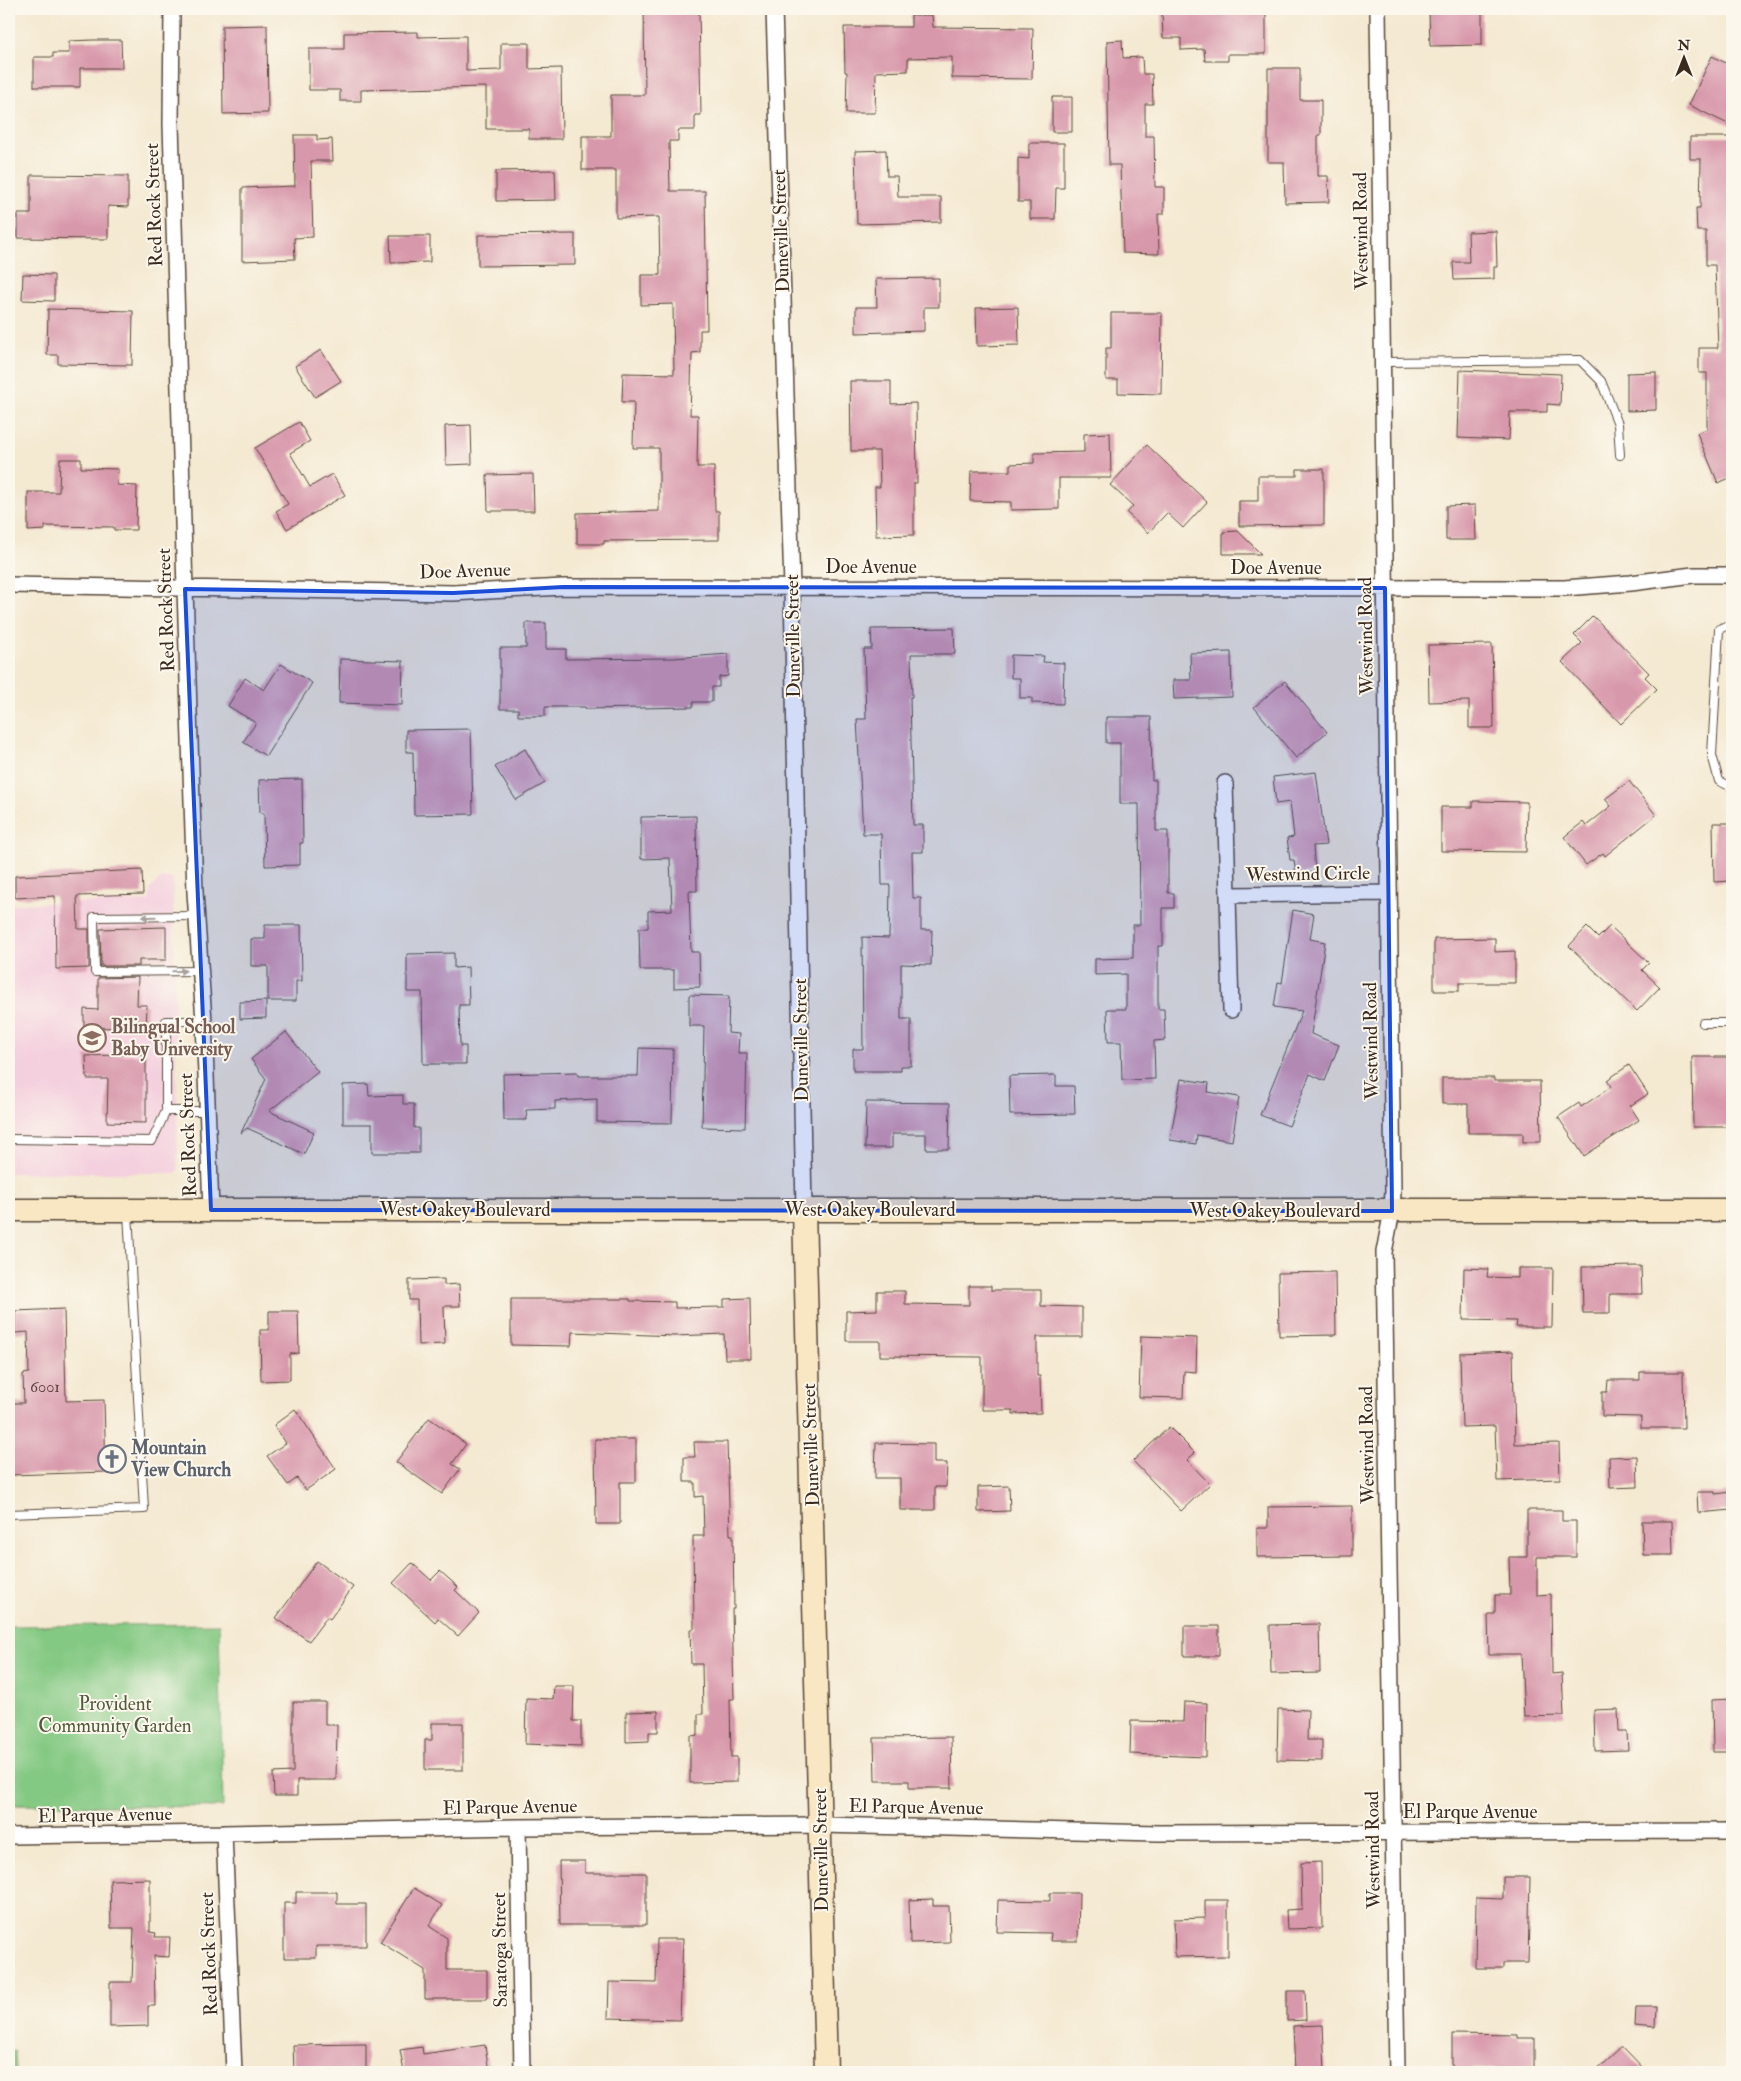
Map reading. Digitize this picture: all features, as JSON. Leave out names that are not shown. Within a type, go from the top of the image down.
[{"type":"main road","name":"West Oakey Boulevard","points":[[9,1210],[1732,1211]]},
{"type":"main road","name":"Duneville Street","points":[[804,1210],[826,2072]]},
{"type":"street","name":"Red Rock Street","points":[[172,9],[171,124],[185,589],[195,892],[204,1021],[211,1210]]},
{"type":"street","name":"Duneville Street","points":[[774,9],[792,587],[804,1210]]},
{"type":"street","name":"Westwind Road","points":[[1378,9],[1392,1211],[1384,1252],[1397,2072]]},
{"type":"street","name":"Doe Avenue","points":[[9,585],[453,593],[563,587],[1564,588],[1631,583],[1693,575],[1732,575]]},
{"type":"street","name":"Westwind Circle","points":[[1225,783],[1231,1010]]},
{"type":"street","name":"Westwind Circle","points":[[1228,895],[1389,893]]},
{"type":"street","name":"El Parque Avenue","points":[[9,1836],[224,1834],[518,1826],[821,1825],[1158,1833],[1732,1831]]},
{"type":"street","name":"Saratoga Street","points":[[518,1826],[522,2072]]},
{"type":"street","name":"Red Rock Street","points":[[224,1834],[234,2072]]},
{"type":"lane","points":[[1382,362],[1580,360],[1600,381],[1618,424],[1620,455]]},
{"type":"lane","points":[[1732,626],[1719,629],[1712,755],[1719,781],[1732,787]]},
{"type":"lane","points":[[197,916],[94,917],[95,972],[200,971]]},
{"type":"lane","points":[[9,1139],[152,1141],[166,1111],[166,1021],[204,1021]]},
{"type":"lane","points":[[1703,1023],[1732,1024]]},
{"type":"lane","points":[[166,1111],[207,1111]]},
{"type":"lane","points":[[9,1514],[144,1510],[128,1210]]},
{"type":"highlighted area","points":[[563,587],[1385,588],[1392,1211],[211,1210],[185,589],[453,593]]},
{"type":"shaded area","name":"Bilingual School Baby University","points":[[161,878],[173,878],[178,1173],[9,1173],[9,904],[149,901],[150,890]]},
{"type":"green space","name":"Provident Community Garden","points":[[219,1624],[223,1807],[9,1805],[9,1626]]},
{"type":"green space","points":[[15,2051],[16,2072],[9,2072],[9,2052]]},
{"type":"building","points":[[644,9],[699,9],[701,115],[695,115],[695,130],[678,130],[678,141],[669,141],[670,191],[705,191],[707,330],[700,330],[700,352],[692,353],[690,415],[698,415],[697,467],[714,467],[715,511],[719,511],[719,540],[604,541],[604,544],[577,544],[577,513],[659,511],[659,448],[633,448],[634,402],[622,402],[623,373],[674,374],[673,304],[641,305],[641,275],[660,275],[659,217],[616,218],[616,170],[582,170],[582,136],[611,136],[611,95],[645,95]]},
{"type":"building","points":[[1429,9],[1482,9],[1482,45],[1430,46]]},
{"type":"building","points":[[1266,11],[1266,54],[1228,54],[1228,61],[1205,61],[1204,49],[1181,50],[1181,38],[1163,38],[1162,13]]},
{"type":"building","points":[[911,15],[932,15],[933,27],[1033,28],[1032,79],[952,78],[952,57],[908,58],[908,71],[876,72],[875,113],[846,113],[847,72],[845,72],[844,27],[911,27]]},
{"type":"building","points":[[267,25],[268,113],[223,114],[222,26]]},
{"type":"building","points":[[418,32],[418,37],[466,36],[466,71],[501,70],[501,43],[529,43],[529,69],[561,68],[562,139],[529,139],[529,129],[486,129],[486,87],[361,90],[361,101],[340,101],[340,90],[309,90],[309,49],[344,49],[344,33]]},
{"type":"building","points":[[121,40],[122,68],[80,68],[80,87],[34,87],[34,57],[53,57],[53,53],[69,53],[69,41]]},
{"type":"building","points":[[1122,40],[1123,58],[1142,57],[1143,74],[1152,74],[1153,104],[1145,104],[1145,136],[1154,136],[1155,187],[1164,187],[1164,214],[1158,214],[1159,254],[1123,253],[1120,165],[1109,165],[1107,41]]},
{"type":"building","points":[[1712,56],[1732,66],[1732,126],[1689,105]]},
{"type":"building","points":[[1268,68],[1300,68],[1300,100],[1321,100],[1321,135],[1318,135],[1318,176],[1328,176],[1329,202],[1285,203],[1284,162],[1268,162]]},
{"type":"building","points":[[1052,97],[1072,97],[1072,132],[1052,132]]},
{"type":"building","points":[[294,135],[317,135],[317,140],[332,139],[333,161],[311,161],[313,237],[294,238],[295,259],[242,261],[242,188],[295,186]]},
{"type":"building","points":[[1690,137],[1732,137],[1732,477],[1718,483],[1697,433],[1707,429],[1707,373],[1699,373],[1699,348],[1718,348],[1715,265],[1706,265],[1706,231],[1697,231],[1696,208],[1700,208],[1701,159],[1690,159]]},
{"type":"building","points":[[1029,143],[1064,143],[1064,188],[1056,188],[1055,219],[1030,219],[1030,202],[1018,202],[1018,158],[1029,159]]},
{"type":"building","points":[[886,150],[887,176],[897,176],[898,197],[941,197],[941,222],[857,224],[855,151]]},
{"type":"building","points":[[555,170],[556,200],[496,201],[496,171]]},
{"type":"building","points":[[31,175],[128,176],[128,207],[108,206],[108,239],[18,238],[18,214],[31,214]]},
{"type":"building","points":[[1496,231],[1497,267],[1494,267],[1494,279],[1454,280],[1453,262],[1469,262],[1468,232]]},
{"type":"building","points":[[575,234],[575,265],[478,266],[478,235]]},
{"type":"building","points":[[390,236],[430,236],[430,262],[391,263]]},
{"type":"building","points":[[23,274],[54,275],[54,301],[22,300]]},
{"type":"building","points":[[939,278],[939,307],[924,307],[924,331],[856,333],[856,307],[877,307],[876,279]]},
{"type":"building","points":[[1018,307],[1019,345],[977,346],[976,308]]},
{"type":"building","points":[[48,309],[133,311],[132,365],[58,364],[58,355],[47,355]]},
{"type":"building","points":[[1111,313],[1162,313],[1161,394],[1118,393],[1118,380],[1106,380],[1106,348],[1111,348]]},
{"type":"building","points":[[321,350],[341,381],[315,397],[295,366]]},
{"type":"building","points":[[1460,370],[1561,374],[1560,405],[1547,404],[1547,412],[1510,412],[1509,440],[1458,438]]},
{"type":"building","points":[[1656,372],[1656,410],[1627,411],[1627,373]]},
{"type":"building","points":[[850,381],[891,381],[891,404],[916,403],[917,483],[914,483],[914,535],[876,536],[875,487],[880,487],[879,451],[851,451]]},
{"type":"building","points":[[299,422],[310,441],[290,453],[310,487],[332,474],[345,495],[287,529],[276,511],[288,504],[255,448]]},
{"type":"building","points":[[471,425],[472,464],[446,465],[445,426]]},
{"type":"building","points":[[1110,433],[1111,478],[1059,478],[1059,509],[1011,510],[1011,502],[970,501],[971,471],[1010,471],[1010,464],[1034,463],[1034,453],[1084,452],[1084,434]]},
{"type":"building","points":[[1147,445],[1207,502],[1183,528],[1167,513],[1148,533],[1127,513],[1133,506],[1110,485]]},
{"type":"building","points":[[60,459],[81,459],[81,468],[118,469],[117,485],[137,486],[136,530],[114,530],[114,527],[45,526],[45,530],[28,531],[28,492],[59,492]]},
{"type":"building","points":[[1297,469],[1324,469],[1324,525],[1239,526],[1239,501],[1258,501],[1258,476],[1297,476]]},
{"type":"building","points":[[533,474],[534,511],[488,511],[487,475]]},
{"type":"building","points":[[1475,505],[1476,540],[1446,540],[1446,506]]},
{"type":"building","points":[[1238,531],[1261,554],[1223,554],[1223,532]]},
{"type":"building","points":[[1593,616],[1649,673],[1645,677],[1657,689],[1621,724],[1562,662],[1582,643],[1574,635]]},
{"type":"building","points":[[526,623],[546,623],[546,649],[566,649],[566,659],[674,658],[728,654],[728,676],[719,677],[719,687],[712,687],[712,702],[693,702],[693,707],[586,709],[585,707],[545,707],[545,716],[518,716],[518,709],[500,709],[500,648],[526,648]]},
{"type":"building","points":[[954,628],[955,654],[911,654],[912,697],[910,697],[913,825],[923,825],[923,852],[912,852],[913,898],[921,898],[921,930],[932,930],[931,965],[901,964],[901,1019],[911,1019],[911,1066],[901,1066],[901,1071],[853,1071],[853,1049],[863,1049],[862,937],[889,938],[890,885],[882,885],[881,834],[863,834],[857,719],[866,719],[864,649],[872,649],[871,629]]},
{"type":"building","points":[[1492,644],[1494,728],[1469,728],[1469,701],[1429,702],[1428,645]]},
{"type":"building","points":[[1231,652],[1232,697],[1174,699],[1173,680],[1191,680],[1190,653]]},
{"type":"building","points":[[1011,655],[1044,656],[1043,662],[1064,663],[1063,704],[1032,703],[1032,698],[1020,698],[1020,678],[1011,678]]},
{"type":"building","points":[[340,659],[403,661],[402,705],[339,703]]},
{"type":"building","points":[[281,664],[312,683],[266,756],[243,742],[256,723],[228,706],[245,678],[264,690]]},
{"type":"building","points":[[1285,681],[1327,732],[1296,758],[1254,707]]},
{"type":"building","points":[[1106,717],[1151,717],[1152,780],[1156,780],[1156,831],[1168,831],[1168,893],[1174,893],[1174,908],[1163,908],[1163,946],[1158,946],[1158,1009],[1164,1009],[1165,1040],[1154,1041],[1155,1079],[1122,1080],[1121,1042],[1108,1042],[1107,1009],[1126,1009],[1126,974],[1095,975],[1095,959],[1133,958],[1133,925],[1140,925],[1139,804],[1120,804],[1120,743],[1106,743]]},
{"type":"building","points":[[471,729],[473,814],[414,815],[413,752],[406,752],[406,730]]},
{"type":"building","points":[[525,749],[545,783],[516,800],[495,767]]},
{"type":"building","points":[[1316,772],[1326,845],[1313,846],[1315,872],[1296,875],[1294,860],[1290,860],[1287,838],[1294,837],[1290,802],[1276,804],[1273,777]]},
{"type":"building","points":[[302,779],[303,843],[300,843],[300,865],[265,866],[264,813],[260,813],[259,780]]},
{"type":"building","points":[[1629,781],[1656,815],[1605,856],[1603,853],[1586,865],[1564,837],[1583,822],[1586,826],[1611,806],[1605,799]]},
{"type":"building","points":[[1473,801],[1527,802],[1526,852],[1441,851],[1441,807],[1473,807]]},
{"type":"building","points":[[696,816],[697,891],[689,891],[691,952],[699,952],[700,987],[674,988],[674,970],[640,970],[639,928],[648,928],[648,911],[672,910],[670,858],[641,859],[641,817]]},
{"type":"building","points":[[1713,823],[1732,823],[1732,881],[1714,882]]},
{"type":"building","points":[[142,870],[143,894],[77,896],[78,929],[89,929],[89,968],[56,969],[55,896],[15,898],[15,876]]},
{"type":"building","points":[[1293,910],[1314,914],[1310,939],[1325,942],[1311,1034],[1339,1045],[1325,1081],[1310,1074],[1289,1126],[1260,1115],[1302,1011],[1274,1007],[1278,982],[1282,983]]},
{"type":"building","points":[[265,925],[301,925],[302,981],[296,981],[296,1001],[268,1001],[268,966],[251,966],[251,939],[265,939]]},
{"type":"building","points":[[1610,926],[1649,963],[1642,970],[1660,987],[1637,1011],[1569,946],[1587,927],[1598,938]]},
{"type":"building","points":[[166,927],[166,960],[139,960],[139,966],[101,966],[100,929]]},
{"type":"building","points":[[1495,938],[1495,952],[1515,951],[1515,983],[1459,983],[1459,991],[1434,991],[1434,939]]},
{"type":"building","points":[[454,953],[454,968],[468,967],[469,1005],[459,1005],[460,1046],[466,1046],[466,1064],[423,1064],[422,992],[407,992],[407,954]]},
{"type":"building","points":[[138,977],[137,1005],[147,1005],[146,1029],[84,1027],[84,1009],[98,1010],[98,978]]},
{"type":"building","points":[[689,995],[729,996],[728,1033],[739,1034],[738,1053],[747,1053],[745,1128],[702,1127],[704,1026],[689,1026]]},
{"type":"building","points":[[266,1001],[266,1018],[240,1019],[240,1002]]},
{"type":"building","points":[[286,1032],[318,1072],[269,1111],[314,1132],[304,1154],[247,1128],[241,1133],[266,1079],[251,1059]]},
{"type":"building","points":[[639,1048],[673,1049],[672,1123],[597,1122],[597,1099],[555,1101],[555,1109],[526,1110],[527,1120],[504,1120],[503,1074],[577,1072],[578,1076],[638,1076]]},
{"type":"building","points":[[146,1054],[146,1123],[107,1122],[108,1079],[87,1079],[86,1056]]},
{"type":"building","points":[[1692,1057],[1732,1057],[1732,1127],[1693,1127]]},
{"type":"building","points":[[1629,1065],[1648,1094],[1630,1106],[1639,1120],[1584,1156],[1558,1117],[1579,1103],[1581,1107],[1611,1087],[1607,1080]]},
{"type":"building","points":[[1056,1075],[1056,1086],[1074,1086],[1075,1114],[1010,1115],[1009,1076]]},
{"type":"building","points":[[1442,1078],[1494,1078],[1494,1081],[1540,1081],[1541,1142],[1523,1142],[1523,1133],[1468,1133],[1468,1104],[1442,1104]]},
{"type":"building","points":[[1181,1079],[1209,1083],[1208,1092],[1239,1097],[1232,1141],[1197,1135],[1196,1144],[1170,1140]]},
{"type":"building","points":[[368,1084],[369,1096],[403,1095],[403,1104],[414,1104],[414,1128],[419,1128],[419,1153],[372,1153],[372,1124],[343,1124],[343,1085]]},
{"type":"building","points":[[866,1102],[950,1103],[949,1149],[926,1149],[926,1134],[892,1134],[892,1148],[865,1148]]},
{"type":"building","points":[[1641,1266],[1642,1294],[1610,1294],[1610,1313],[1583,1313],[1582,1267]]},
{"type":"building","points":[[1464,1268],[1488,1269],[1487,1277],[1518,1278],[1518,1268],[1553,1268],[1552,1327],[1516,1327],[1517,1321],[1463,1320]]},
{"type":"building","points":[[1335,1272],[1336,1335],[1279,1336],[1278,1273]]},
{"type":"building","points":[[444,1279],[444,1285],[459,1284],[460,1306],[444,1306],[445,1344],[418,1345],[417,1300],[409,1300],[409,1280]]},
{"type":"building","points":[[969,1286],[991,1286],[991,1290],[1041,1290],[1041,1306],[1082,1307],[1082,1337],[1037,1337],[1037,1376],[1040,1376],[1041,1413],[1013,1414],[1013,1410],[982,1410],[982,1357],[880,1356],[880,1341],[846,1341],[846,1311],[877,1310],[877,1291],[905,1291],[905,1304],[969,1305]]},
{"type":"building","points":[[750,1298],[751,1359],[725,1359],[724,1334],[675,1336],[572,1332],[571,1346],[511,1345],[511,1299],[630,1299],[630,1301],[675,1302],[675,1308],[724,1307],[724,1299]]},
{"type":"building","points":[[64,1309],[66,1401],[104,1400],[106,1472],[9,1475],[9,1403],[24,1403],[23,1374],[29,1373],[28,1332],[15,1333],[15,1311]]},
{"type":"building","points":[[269,1311],[298,1311],[299,1353],[290,1354],[290,1380],[261,1381],[260,1330],[269,1330]]},
{"type":"building","points":[[1141,1336],[1197,1338],[1196,1372],[1184,1371],[1183,1398],[1139,1397]]},
{"type":"building","points":[[1513,1351],[1515,1444],[1559,1443],[1560,1479],[1497,1481],[1495,1426],[1462,1427],[1460,1353]]},
{"type":"building","points":[[1640,1372],[1683,1372],[1684,1428],[1641,1428],[1641,1417],[1602,1416],[1602,1392],[1607,1392],[1608,1380],[1640,1380]]},
{"type":"building","points":[[295,1409],[336,1469],[306,1490],[297,1478],[288,1485],[267,1456],[286,1443],[274,1425]]},
{"type":"building","points":[[429,1418],[466,1444],[452,1464],[460,1469],[442,1494],[396,1462]]},
{"type":"building","points":[[1169,1427],[1195,1453],[1187,1460],[1210,1484],[1181,1511],[1133,1461]]},
{"type":"building","points":[[595,1439],[636,1439],[636,1482],[620,1482],[620,1524],[596,1524]]},
{"type":"building","points":[[694,1442],[727,1442],[730,1535],[733,1535],[734,1609],[732,1609],[734,1699],[730,1699],[731,1757],[737,1757],[737,1782],[690,1783],[690,1736],[698,1735],[698,1714],[703,1714],[702,1664],[691,1664],[690,1629],[694,1629],[693,1536],[704,1536],[703,1496],[695,1497],[695,1482],[684,1482],[684,1457],[695,1457]]},
{"type":"building","points":[[876,1443],[934,1444],[934,1463],[947,1463],[946,1487],[935,1487],[935,1510],[900,1510],[900,1478],[875,1478]]},
{"type":"building","points":[[1637,1456],[1638,1487],[1610,1488],[1609,1457]]},
{"type":"building","points":[[1009,1486],[1010,1511],[978,1512],[978,1487]]},
{"type":"building","points":[[1697,1492],[1715,1492],[1715,1494],[1732,1492],[1732,1510],[1698,1513]]},
{"type":"building","points":[[1352,1506],[1352,1556],[1257,1557],[1257,1528],[1268,1528],[1268,1507]]},
{"type":"building","points":[[1527,1510],[1562,1510],[1562,1521],[1576,1521],[1576,1557],[1537,1557],[1537,1595],[1551,1594],[1552,1674],[1562,1673],[1564,1716],[1524,1717],[1521,1654],[1489,1654],[1488,1614],[1495,1614],[1495,1595],[1510,1595],[1509,1557],[1527,1557]]},
{"type":"building","points":[[1642,1521],[1672,1521],[1673,1555],[1643,1555]]},
{"type":"building","points":[[317,1561],[353,1587],[330,1619],[327,1617],[309,1641],[276,1618]]},
{"type":"building","points":[[412,1563],[431,1580],[440,1571],[458,1587],[455,1590],[479,1613],[458,1636],[438,1618],[435,1622],[393,1583]]},
{"type":"building","points":[[1319,1624],[1320,1673],[1271,1674],[1270,1625]]},
{"type":"building","points":[[1184,1626],[1219,1626],[1219,1656],[1184,1656]]},
{"type":"building","points":[[554,1686],[574,1686],[573,1721],[581,1721],[581,1746],[525,1744],[526,1698],[553,1699]]},
{"type":"building","points":[[1732,1699],[1732,1752],[1713,1752],[1712,1700]]},
{"type":"building","points":[[293,1702],[325,1702],[325,1725],[337,1725],[336,1780],[297,1780],[297,1796],[274,1796],[273,1773],[293,1772]]},
{"type":"building","points":[[1184,1702],[1207,1703],[1206,1757],[1130,1754],[1131,1721],[1183,1722]]},
{"type":"building","points":[[1278,1709],[1308,1710],[1307,1740],[1322,1740],[1322,1761],[1277,1760]]},
{"type":"building","points":[[1618,1709],[1619,1732],[1627,1732],[1628,1750],[1595,1751],[1594,1710]]},
{"type":"building","points":[[658,1711],[658,1732],[649,1732],[649,1741],[626,1742],[626,1712]]},
{"type":"building","points":[[432,1723],[463,1723],[463,1770],[425,1770],[425,1740],[432,1740]]},
{"type":"building","points":[[951,1737],[952,1788],[909,1788],[909,1781],[875,1781],[874,1738]]},
{"type":"building","points":[[559,1861],[585,1861],[585,1873],[646,1873],[646,1925],[560,1925]]},
{"type":"building","points":[[1321,1862],[1322,1928],[1287,1929],[1286,1910],[1302,1909],[1301,1863]]},
{"type":"building","points":[[1503,1877],[1530,1877],[1528,1963],[1503,1963],[1503,1968],[1475,1968],[1476,1898],[1503,1899]]},
{"type":"building","points":[[150,1879],[150,1932],[156,1933],[155,1937],[170,1937],[169,1957],[154,1956],[155,2006],[148,2006],[148,2026],[110,2027],[110,1982],[132,1982],[134,1928],[111,1928],[110,1880]]},
{"type":"building","points":[[414,1888],[442,1905],[429,1926],[447,1938],[447,1970],[487,1970],[487,1999],[425,1999],[425,1970],[380,1942]]},
{"type":"building","points":[[296,1892],[337,1892],[337,1904],[366,1904],[366,1946],[316,1946],[316,1958],[284,1958],[284,1903],[296,1903]]},
{"type":"building","points":[[1050,1893],[1079,1893],[1078,1941],[1050,1941],[1051,1933],[997,1932],[998,1900],[1050,1901]]},
{"type":"building","points":[[933,1899],[933,1906],[949,1906],[950,1942],[910,1943],[909,1900]]},
{"type":"building","points":[[1205,1900],[1228,1900],[1228,1956],[1175,1957],[1174,1919],[1205,1918]]},
{"type":"building","points":[[657,1939],[683,1939],[680,2020],[608,2018],[609,1982],[656,1983]]},
{"type":"building","points":[[1287,1991],[1305,1991],[1306,2020],[1287,2021]]},
{"type":"building","points":[[1636,2007],[1656,2007],[1655,2028],[1635,2026]]},
{"type":"building","points":[[1323,2025],[1325,2072],[1295,2072],[1293,2026]]},
{"type":"building","points":[[1452,2034],[1518,2035],[1518,2038],[1534,2038],[1534,2072],[1503,2072],[1503,2069],[1471,2069],[1471,2072],[1452,2072]]},
{"type":"building","points":[[366,2044],[366,2072],[294,2072],[293,2045]]},
{"type":"building","points":[[485,2045],[489,2072],[404,2072],[400,2050],[422,2047],[423,2054]]},
{"type":"building","points":[[1621,2046],[1646,2072],[1593,2072]]},
{"type":"place","name":"Bilingual School Baby University","points":[[92,1038]]},
{"type":"place","name":"Mountain View Church","points":[[112,1459]]}]
